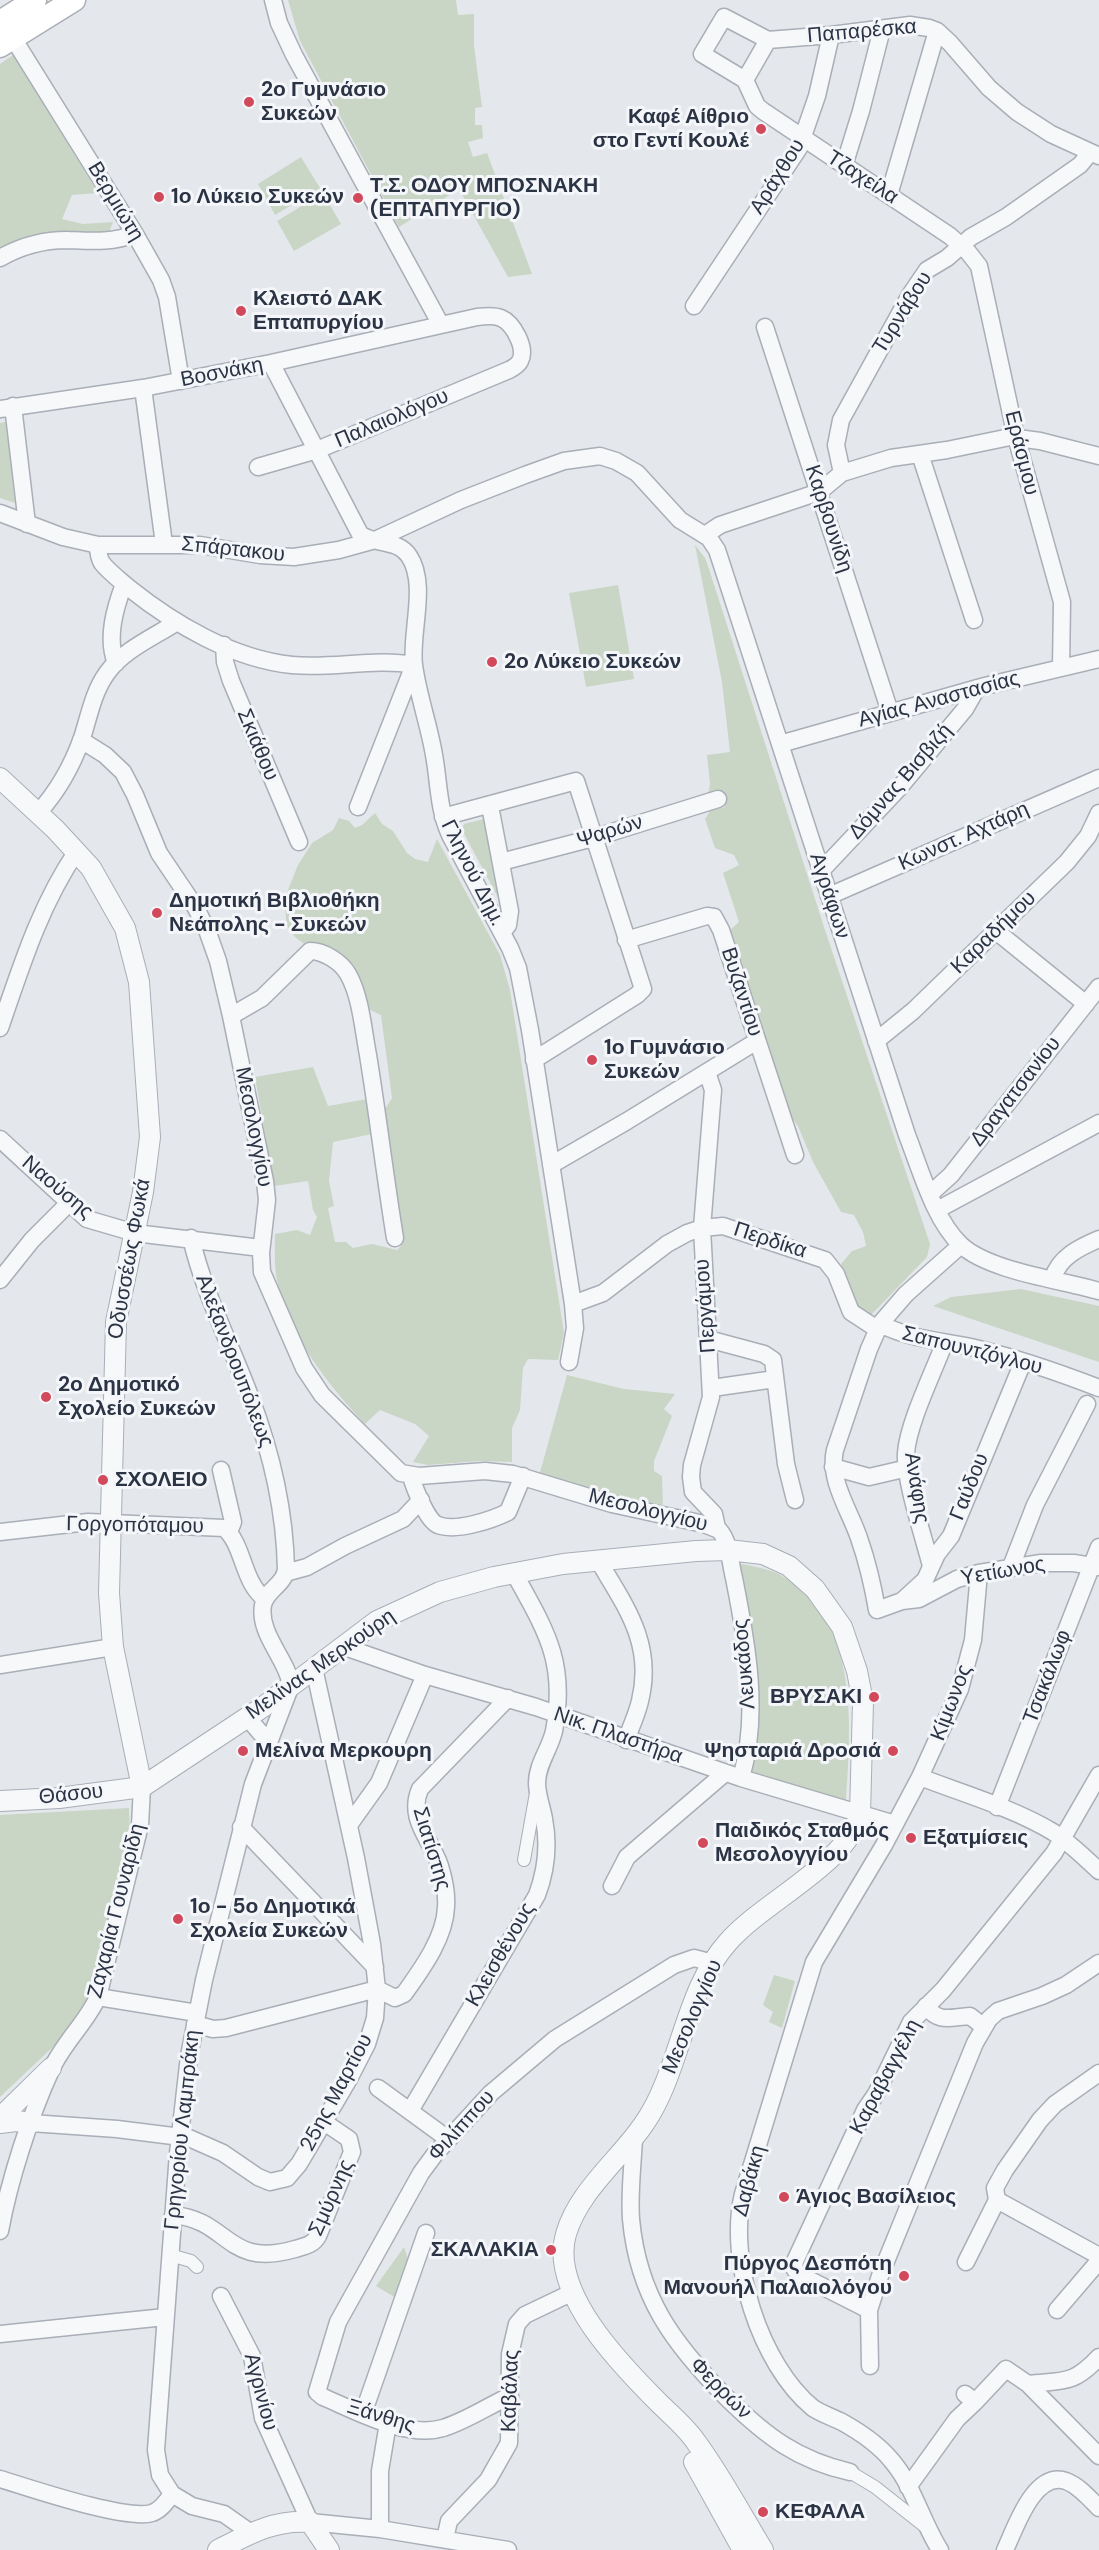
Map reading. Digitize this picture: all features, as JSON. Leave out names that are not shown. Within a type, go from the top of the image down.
[{"type":"main road","points":[[4,35],[35,0]]},
{"type":"main road","points":[[4,35],[74,0]]},
{"type":"street","points":[[273,0],[279,23],[294,55],[441,325]]},
{"type":"street","points":[[724,17],[728,17],[768,40],[745,80],[702,54],[724,17]]},
{"type":"street","name":"Παπαρέσκα","points":[[768,40],[916,25],[937,31],[989,88],[1017,112],[1051,134],[1095,155]]},
{"type":"street","points":[[844,166],[882,29]]},
{"type":"street","points":[[889,195],[937,31]]},
{"type":"street","name":"Βερμιώτη","points":[[4,35],[135,234],[161,280],[167,297],[181,381]]},
{"type":"street","name":"Αράχθου","points":[[694,306],[797,152],[817,96],[831,35]]},
{"type":"street","name":"Τζαχείλα","points":[[745,80],[760,109],[961,245]]},
{"type":"street","name":"Τυρνάβου","points":[[842,473],[837,438],[844,413],[922,276],[930,267],[945,260],[961,245],[1095,155]]},
{"type":"street","points":[[0,258],[19,248],[43,242],[68,240],[105,242],[135,234]]},
{"type":"street","name":"Εράσμου","points":[[961,245],[974,258],[981,273],[1016,437],[1062,602],[1061,668]]},
{"type":"street","name":"Βοσνάκη","points":[[7,408],[181,381],[477,317],[500,317],[506,321],[517,335],[522,355],[520,361]]},
{"type":"street","name":"Καρβουνίδη","points":[[765,327],[890,711]]},
{"type":"street","name":"Παλαιολόγου","points":[[258,466],[317,450],[509,370],[520,361]]},
{"type":"street","name":"Γληνού Δημ.","points":[[272,363],[357,529],[366,538],[401,548],[412,562],[417,596],[414,665],[434,753],[443,817],[450,836],[502,933],[518,968],[573,1304],[576,1328],[569,1362]]},
{"type":"street","points":[[143,388],[164,544]]},
{"type":"street","points":[[7,408],[27,524]]},
{"type":"street","points":[[705,535],[720,525],[819,492],[842,473],[880,461],[999,438],[1016,437],[1099,456]]},
{"type":"street","points":[[920,454],[974,620]]},
{"type":"street","name":"Σπάρτακου","points":[[0,513],[77,541],[98,545],[200,545],[280,557],[327,553],[375,540],[461,500],[535,471],[564,461],[596,456]]},
{"type":"street","name":"Αγράφων","points":[[596,456],[609,458],[631,469],[684,523],[705,535],[714,546],[907,1135],[937,1210],[961,1245],[1000,1265],[1099,1291]]},
{"type":"street","points":[[98,545],[102,562],[124,584],[177,621],[224,645],[265,660],[294,665],[331,666],[385,662],[414,665],[358,807]]},
{"type":"street","points":[[116,663],[111,643],[117,606],[124,584]]},
{"type":"street","points":[[38,813],[61,784],[81,740],[101,682],[116,663],[177,621]]},
{"type":"street","name":"Σκιάθου","points":[[224,645],[225,662],[231,681],[298,842]]},
{"type":"street","name":"Αγίας Αναστασίας","points":[[780,744],[890,711],[1099,659]]},
{"type":"street","name":"Δόμνας Βισβιζή","points":[[820,872],[900,787],[958,717],[977,688]]},
{"type":"street","name":"Μεσολογγίου","points":[[81,740],[114,762],[130,784],[156,848],[196,908],[207,930],[218,962],[231,1016],[265,1181],[267,1200],[261,1248],[262,1267],[267,1285],[315,1387],[401,1473],[411,1476],[485,1470],[523,1476],[612,1504],[717,1528],[723,1535],[728,1550],[763,1554],[789,1566],[815,1589],[842,1627],[858,1671],[863,1702],[860,1814],[854,1833],[839,1851],[741,1929],[722,1950],[690,2013],[659,2098],[634,2137],[582,2201],[565,2236],[564,2257],[573,2292],[598,2336],[695,2440],[763,2550]]},
{"type":"street","name":"Οδυσσέως Φωκά","points":[[0,778],[77,851],[97,877],[121,918],[129,938],[138,975],[150,1137],[146,1175],[116,1322],[112,1392],[112,1522],[109,1602],[112,1647],[142,1786]]},
{"type":"street","name":"Κωνστ. Αχτάρη","points":[[829,896],[1099,778]]},
{"type":"street","points":[[443,817],[576,782],[626,940],[642,981],[642,991],[534,1060]]},
{"type":"street","name":"Ψαρών","points":[[501,862],[593,838],[718,799]]},
{"type":"street","points":[[490,806],[510,916],[508,925],[502,933]]},
{"type":"street","name":"Καραδήμου","points":[[876,1041],[913,1011],[1080,848],[1099,813]]},
{"type":"street","points":[[0,1028],[42,912],[60,877],[77,851]]},
{"type":"street","name":"Βυζαντίου","points":[[626,940],[707,916],[714,917],[721,930],[795,1155]]},
{"type":"street","points":[[996,931],[1086,1004]]},
{"type":"street","points":[[231,1016],[262,998],[307,952],[314,951],[325,956],[337,962],[346,971],[354,990],[365,1040],[395,1238]]},
{"type":"street","name":"Δραγατσανίου","points":[[930,1194],[951,1175],[1099,987]]},
{"type":"street","points":[[550,1165],[757,1041]]},
{"type":"street","name":"Περγάμου","points":[[707,1072],[713,1090],[702,1228],[712,1388],[710,1406],[693,1462],[691,1477],[693,1492],[712,1511],[717,1528]]},
{"type":"street","points":[[937,1210],[1099,1123]]},
{"type":"street","name":"Ναούσης","points":[[0,1139],[87,1219],[135,1233],[261,1248]]},
{"type":"street","points":[[0,1280],[32,1240],[69,1203]]},
{"type":"street","name":"Περδίκα","points":[[573,1304],[603,1293],[668,1244],[687,1233],[702,1228],[732,1228],[825,1260],[836,1274],[853,1315],[879,1327]]},
{"type":"street","name":"Αλεξανδρουπόλεως","points":[[190,1238],[208,1296],[251,1398],[267,1448],[280,1511],[285,1573]]},
{"type":"street","points":[[1053,1278],[1058,1267],[1069,1256],[1099,1239]]},
{"type":"street","points":[[908,1468],[869,1477],[833,1467],[835,1450],[879,1327],[906,1294],[961,1245]]},
{"type":"street","name":"Σαπουντζόγλου","points":[[879,1327],[908,1336],[976,1349],[1023,1362],[1099,1388]]},
{"type":"street","points":[[708,1339],[770,1357],[774,1363],[789,1479],[795,1500]]},
{"type":"street","name":"Ανάφης","points":[[931,1566],[906,1452],[910,1435],[944,1344]]},
{"type":"street","name":"Γαύδου","points":[[902,1601],[925,1580],[937,1554],[951,1536],[1023,1362]]},
{"type":"street","points":[[712,1388],[775,1379]]},
{"type":"street","points":[[1011,1567],[1035,1505],[1087,1404]]},
{"type":"street","name":"Υετίωνος","points":[[833,1467],[860,1539],[877,1610],[902,1601],[920,1599],[957,1579],[979,1573],[1063,1562],[1095,1566]]},
{"type":"street","points":[[221,1470],[233,1524],[226,1530]]},
{"type":"street","points":[[411,1476],[432,1520],[439,1526],[475,1524],[510,1510],[523,1476]]},
{"type":"street","points":[[291,1685],[265,1622],[263,1610],[265,1599],[285,1573],[308,1567],[345,1546],[403,1519],[421,1500]]},
{"type":"street","name":"Γοργοπόταμου","points":[[0,1532],[80,1522],[226,1530],[252,1585],[265,1599]]},
{"type":"street","name":"Τσακάλωφ","points":[[997,1807],[1095,1566],[1099,1547]]},
{"type":"street","name":"Μελίνας Μερκούρη","points":[[142,1786],[247,1717],[342,1646],[387,1616],[426,1597],[514,1573],[598,1560],[728,1550]]},
{"type":"street","name":"Λευκάδος","points":[[728,1550],[745,1642],[749,1681],[749,1741],[741,1778]]},
{"type":"street","points":[[598,1560],[636,1626],[644,1659],[640,1700],[626,1740]]},
{"type":"street","name":"Κλεισθένους","points":[[514,1573],[540,1620],[553,1652],[558,1677],[552,1737],[542,1761],[524,1860]]},
{"type":"street","name":"Κίμωνος","points":[[895,1824],[952,1711],[968,1664],[973,1640],[979,1573]]},
{"type":"street","name":"Νικ. Πλαστήρα","points":[[342,1646],[424,1675],[508,1698],[725,1773],[895,1824]]},
{"type":"street","points":[[0,1665],[112,1647]]},
{"type":"street","name":"25ης Μαρτίου","points":[[31,2123],[179,2136],[223,2153],[262,2179],[279,2181],[294,2172],[367,2044],[375,2018],[377,1989],[349,1825],[314,1668]]},
{"type":"street","points":[[349,1825],[379,1784],[401,1736],[424,1675]]},
{"type":"street","name":"Γρηγορίου Λαμπράκη","points":[[172,2494],[162,2479],[156,2450],[179,2136],[196,2018],[253,1784],[291,1685]]},
{"type":"street","name":"Σιατίστης","points":[[377,1989],[395,1998],[404,1994],[437,1941],[446,1909],[440,1865],[416,1815],[416,1798],[420,1789],[508,1698]]},
{"type":"street","points":[[247,1717],[269,1743]]},
{"type":"street","points":[[612,1886],[620,1868],[630,1854],[725,1773]]},
{"type":"street","name":"Καραβαγγέλη","points":[[870,2310],[798,2274],[794,2265],[865,2110],[876,2094],[907,2029],[943,1990],[1063,1839],[1099,1775]]},
{"type":"street","points":[[920,1777],[1030,1820],[1063,1839],[1099,1871]]},
{"type":"street","name":"Θάσου","points":[[0,1801],[59,1798],[142,1786]]},
{"type":"street","name":"Ζαχαρία Γουναρίδη","points":[[0,2231],[12,2182],[51,2068],[88,2016],[98,1996],[140,1825],[142,1786]]},
{"type":"street","name":"Κλεισθένους","points":[[410,2111],[537,1895],[542,1881],[546,1853],[544,1819],[537,1786]]},
{"type":"street","name":"Δαβάκη","points":[[895,1824],[814,1962],[743,2194],[738,2237],[747,2292],[765,2339],[782,2374],[795,2391],[813,2407],[855,2430],[879,2448],[895,2464],[929,2530]]},
{"type":"street","points":[[241,1827],[375,1967]]},
{"type":"street","name":"Φιλίππου","points":[[318,2394],[318,2387],[338,2322],[422,2173],[448,2139],[504,2081],[561,2035],[674,1965],[694,1958],[713,1964]]},
{"type":"street","points":[[870,2366],[870,2310],[895,2238],[960,2077],[984,2027],[991,2016],[998,2011],[1066,1985],[1099,1963]]},
{"type":"street","points":[[98,1996],[196,2018],[213,2029],[226,2028],[377,1989]]},
{"type":"street","points":[[926,2006],[940,2019],[970,2016],[984,2027]]},
{"type":"street","points":[[0,2118],[51,2068]]},
{"type":"street","points":[[966,2262],[997,2200],[995,2188],[1040,2120],[1055,2104],[1099,2073]]},
{"type":"street","points":[[378,2088],[448,2139]]},
{"type":"street","points":[[0,2123],[16,2121],[31,2123]]},
{"type":"street","name":"Σμύρνης","points":[[173,2215],[196,2218],[238,2248],[254,2254],[276,2254],[311,2244],[318,2236],[352,2152],[349,2139],[324,2122]]},
{"type":"street","name":"Φερρών","points":[[634,2137],[631,2209],[633,2235],[646,2287],[664,2325],[683,2352],[749,2420],[773,2440],[800,2456],[850,2472],[875,2487],[929,2530],[940,2550]]},
{"type":"street","points":[[997,2200],[1099,2256]]},
{"type":"street","points":[[363,2414],[426,2233]]},
{"type":"street","points":[[170,2255],[191,2261],[197,2267]]},
{"type":"street","points":[[1057,2310],[1099,2261]]},
{"type":"street","name":"Καβάλας","points":[[445,2539],[449,2521],[481,2488],[507,2448],[511,2435],[510,2354],[517,2324],[525,2315],[573,2292]]},
{"type":"street","name":"Αγρινίου","points":[[221,2296],[252,2356],[263,2418],[310,2522]]},
{"type":"street","points":[[0,2334],[165,2317]]},
{"type":"street","points":[[1029,2384],[1073,2379],[1085,2373],[1099,2358]]},
{"type":"street","points":[[908,2487],[970,2398],[1006,2369],[1029,2384],[1099,2456]]},
{"type":"street","name":"Ξάνθης","points":[[318,2394],[363,2414],[417,2430],[447,2427],[510,2396]]},
{"type":"street","name":"Μεσολογγίου","points":[[659,2403],[744,2550]]},
{"type":"street","points":[[380,2529],[380,2471],[388,2423]]},
{"type":"street","points":[[751,2550],[686,2440],[690,2440],[757,2550]]},
{"type":"street","points":[[0,2479],[87,2503],[138,2514],[156,2511],[172,2494],[199,2508],[224,2514],[251,2533]]},
{"type":"street","points":[[1005,2550],[1034,2493],[1045,2483],[1057,2480],[1067,2481],[1099,2508]]},
{"type":"street","points":[[310,2522],[329,2550]]},
{"type":"street","points":[[223,2549],[251,2533],[277,2523],[310,2522],[380,2529],[508,2550]]},
{"type":"green space","points":[[288,0],[456,0],[458,15],[474,14],[474,46],[482,107],[475,108],[475,125],[482,125],[483,138],[468,142],[473,157],[487,153],[532,274],[508,277],[459,189],[399,227],[300,41]]},
{"type":"green space","points":[[13,55],[98,193],[72,195],[62,219],[83,224],[113,222],[109,232],[0,249],[0,64]]},
{"type":"green space","points":[[301,157],[320,188],[275,215],[258,184]]},
{"type":"green space","points":[[323,193],[341,224],[294,251],[277,221]]},
{"type":"green space","points":[[6,422],[15,503],[0,498],[0,423]]},
{"type":"green space","points":[[695,545],[705,558],[709,569],[825,930],[930,1244],[927,1257],[871,1315],[855,1304],[841,1264],[852,1251],[866,1246],[863,1232],[854,1215],[841,1212],[813,1162],[798,1126],[786,1110],[729,931],[739,922],[723,873],[739,865],[734,855],[715,848],[705,819],[710,811],[725,807],[723,791],[713,798],[708,795],[710,784],[707,755],[730,752],[722,682]]},
{"type":"green space","points":[[618,585],[634,679],[586,687],[569,593]]},
{"type":"green space","points":[[375,813],[382,824],[393,831],[407,853],[415,859],[428,862],[437,839],[500,955],[510,990],[564,1333],[558,1360],[528,1359],[523,1368],[520,1410],[512,1428],[512,1462],[479,1461],[428,1465],[413,1462],[429,1436],[415,1424],[380,1410],[365,1424],[337,1393],[311,1358],[290,1320],[277,1280],[275,1234],[297,1230],[310,1235],[317,1217],[313,1210],[308,1181],[274,1186],[255,1077],[313,1067],[328,1106],[367,1099],[372,1134],[333,1142],[329,1181],[334,1206],[328,1208],[335,1242],[346,1242],[353,1248],[372,1244],[397,1250],[401,1246],[402,1238],[385,1109],[392,1098],[381,1015],[368,1009],[354,965],[326,946],[318,943],[304,944],[295,937],[287,926],[284,900],[298,865],[312,843],[333,830],[339,818],[349,821],[355,828]]},
{"type":"green space","points":[[484,819],[501,903],[462,830],[464,824]]},
{"type":"green space","points":[[1021,1289],[1099,1306],[1099,1362],[933,1306],[951,1297]]},
{"type":"green space","points":[[567,1375],[624,1389],[675,1394],[664,1409],[672,1416],[654,1461],[654,1471],[662,1476],[663,1509],[539,1476]]},
{"type":"green space","points":[[742,1564],[763,1568],[782,1576],[807,1595],[826,1619],[838,1647],[849,1708],[846,1801],[752,1772],[756,1729],[738,1567]]},
{"type":"green space","points":[[129,1808],[130,1836],[106,1943],[90,1995],[54,2046],[0,2097],[0,1815]]},
{"type":"green space","points":[[774,1975],[795,1981],[782,2028],[769,2022],[773,2012],[763,2005]]},
{"type":"green space","points":[[404,2247],[412,2272],[396,2298],[376,2286]]},
{"type":"place","name":"2ο Γυμνάσιο Συκεών","points":[[249,102]]},
{"type":"place","name":"Καφέ Αίθριο στο Γεντί Κουλέ","points":[[761,129]]},
{"type":"place","name":"1ο Λύκειο Συκεών","points":[[159,197]]},
{"type":"place","name":"Τ.Σ. ΟΔΟΥ ΜΠΟΣΝΑΚΗ (ΕΠΤΑΠΥΡΓΙΟ)","points":[[358,198]]},
{"type":"place","name":"Κλειστό ΔΑΚ Επταπυργίου","points":[[241,311]]},
{"type":"place","name":"2ο Λύκειο Συκεών","points":[[492,662]]},
{"type":"place","name":"Δημοτική Βιβλιοθήκη Νεάπολης - Συκεών","points":[[157,913]]},
{"type":"place","name":"1ο Γυμνάσιο Συκεών","points":[[592,1060]]},
{"type":"place","name":"2ο Δημοτικό Σχολείο Συκεών","points":[[46,1397]]},
{"type":"place","name":"ΣΧΟΛΕΙΟ","points":[[103,1480]]},
{"type":"place","name":"ΒΡΥΣΑΚΙ","points":[[874,1697]]},
{"type":"place","name":"Μελίνα Μερκουρη","points":[[243,1751]]},
{"type":"place","name":"Ψησταριά Δροσιά","points":[[893,1751]]},
{"type":"place","name":"Εξατμίσεις","points":[[911,1838]]},
{"type":"place","name":"Παιδικός Σταθμός Μεσολογγίου","points":[[703,1843]]},
{"type":"place","name":"1ο - 5ο Δημοτικά Σχολεία Συκεών","points":[[178,1919]]},
{"type":"place","name":"Άγιος Βασίλειος","points":[[784,2197]]},
{"type":"place","name":"ΣΚΑΛΑΚΙΑ","points":[[551,2250]]},
{"type":"place","name":"Πύργος Δεσπότη Μανουήλ Παλαιολόγου","points":[[904,2276]]},
{"type":"place","name":"ΚΕΦΑΛΑ","points":[[763,2512]]}]
